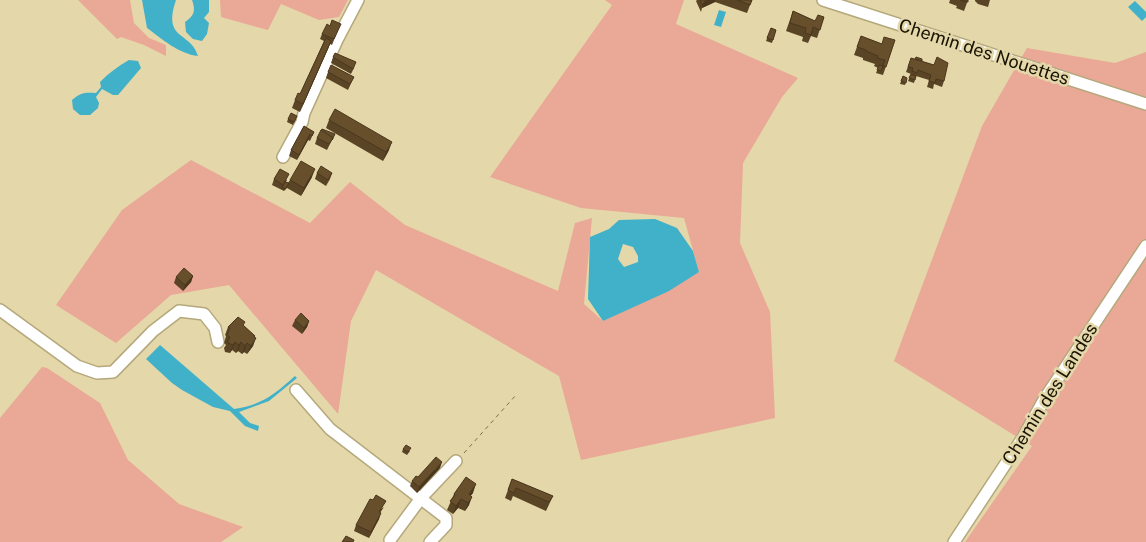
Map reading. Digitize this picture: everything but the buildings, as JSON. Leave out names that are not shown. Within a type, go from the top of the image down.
[{"type":"street","points":[[283,157],[302,122],[304,113],[358,0]]},
{"type":"street","name":"Chemin des Nouettes","points":[[823,0],[1146,104]]},
{"type":"street","name":"Chemin des Landes","points":[[954,542],[1024,436],[1045,398],[1146,246]]},
{"type":"street","points":[[0,310],[77,366],[97,373],[113,372],[153,331],[179,311],[204,314],[215,328],[218,342]]},
{"type":"street","points":[[296,390],[330,430],[446,518],[448,522],[430,542]]},
{"type":"street","points":[[389,541],[421,498],[456,461]]},
{"type":"path","points":[[456,461],[516,394]]},
{"type":"shaded area","points":[[78,0],[130,0],[134,23],[149,38],[166,45],[166,56],[144,45],[121,37],[117,39]]},
{"type":"shaded area","points":[[220,0],[348,0],[339,17],[319,20],[281,4],[268,30],[221,17]]},
{"type":"shaded area","points":[[605,0],[684,0],[676,24],[798,78],[782,97],[743,163],[740,243],[770,312],[775,418],[581,460],[559,376],[376,270],[351,321],[338,414],[229,285],[171,295],[116,343],[56,305],[122,210],[191,160],[310,223],[350,182],[405,225],[558,291],[575,223],[592,218],[584,304],[603,321],[699,272],[684,218],[581,208],[490,177],[612,5]]},
{"type":"shaded area","points":[[1027,48],[1115,63],[1146,52],[1146,542],[965,542],[1032,446],[894,361],[982,126]]},
{"type":"shaded area","points":[[42,367],[47,368],[100,403],[128,460],[179,504],[243,527],[221,542],[0,542],[0,418]]},
{"type":"water","points":[[142,0],[176,0],[173,13],[175,29],[190,42],[198,56],[177,49],[147,28]]},
{"type":"water","points":[[192,0],[209,0],[209,12],[204,18],[209,23],[207,34],[202,41],[193,39],[186,32],[185,22],[190,18],[194,10]]},
{"type":"water","points":[[1135,1],[1146,12],[1146,17],[1142,21],[1128,7]]},
{"type":"water","points":[[719,10],[726,12],[721,27],[714,25]]},
{"type":"water","points":[[129,60],[138,61],[141,68],[118,95],[113,95],[102,89],[96,97],[99,103],[98,108],[90,115],[80,115],[73,109],[72,100],[83,94],[96,93],[101,87],[100,82]]},
{"type":"water","points":[[655,219],[677,228],[693,251],[699,272],[669,291],[603,321],[588,299],[590,237],[609,229],[619,220]],"holes":[[[623,244],[633,247],[638,256],[638,262],[624,267],[618,259]]]},
{"type":"water","points":[[160,345],[234,409],[260,402],[268,398],[295,376],[297,378],[269,401],[239,412],[250,423],[259,426],[258,431],[245,426],[230,411],[213,407],[172,383],[146,359]]}]
